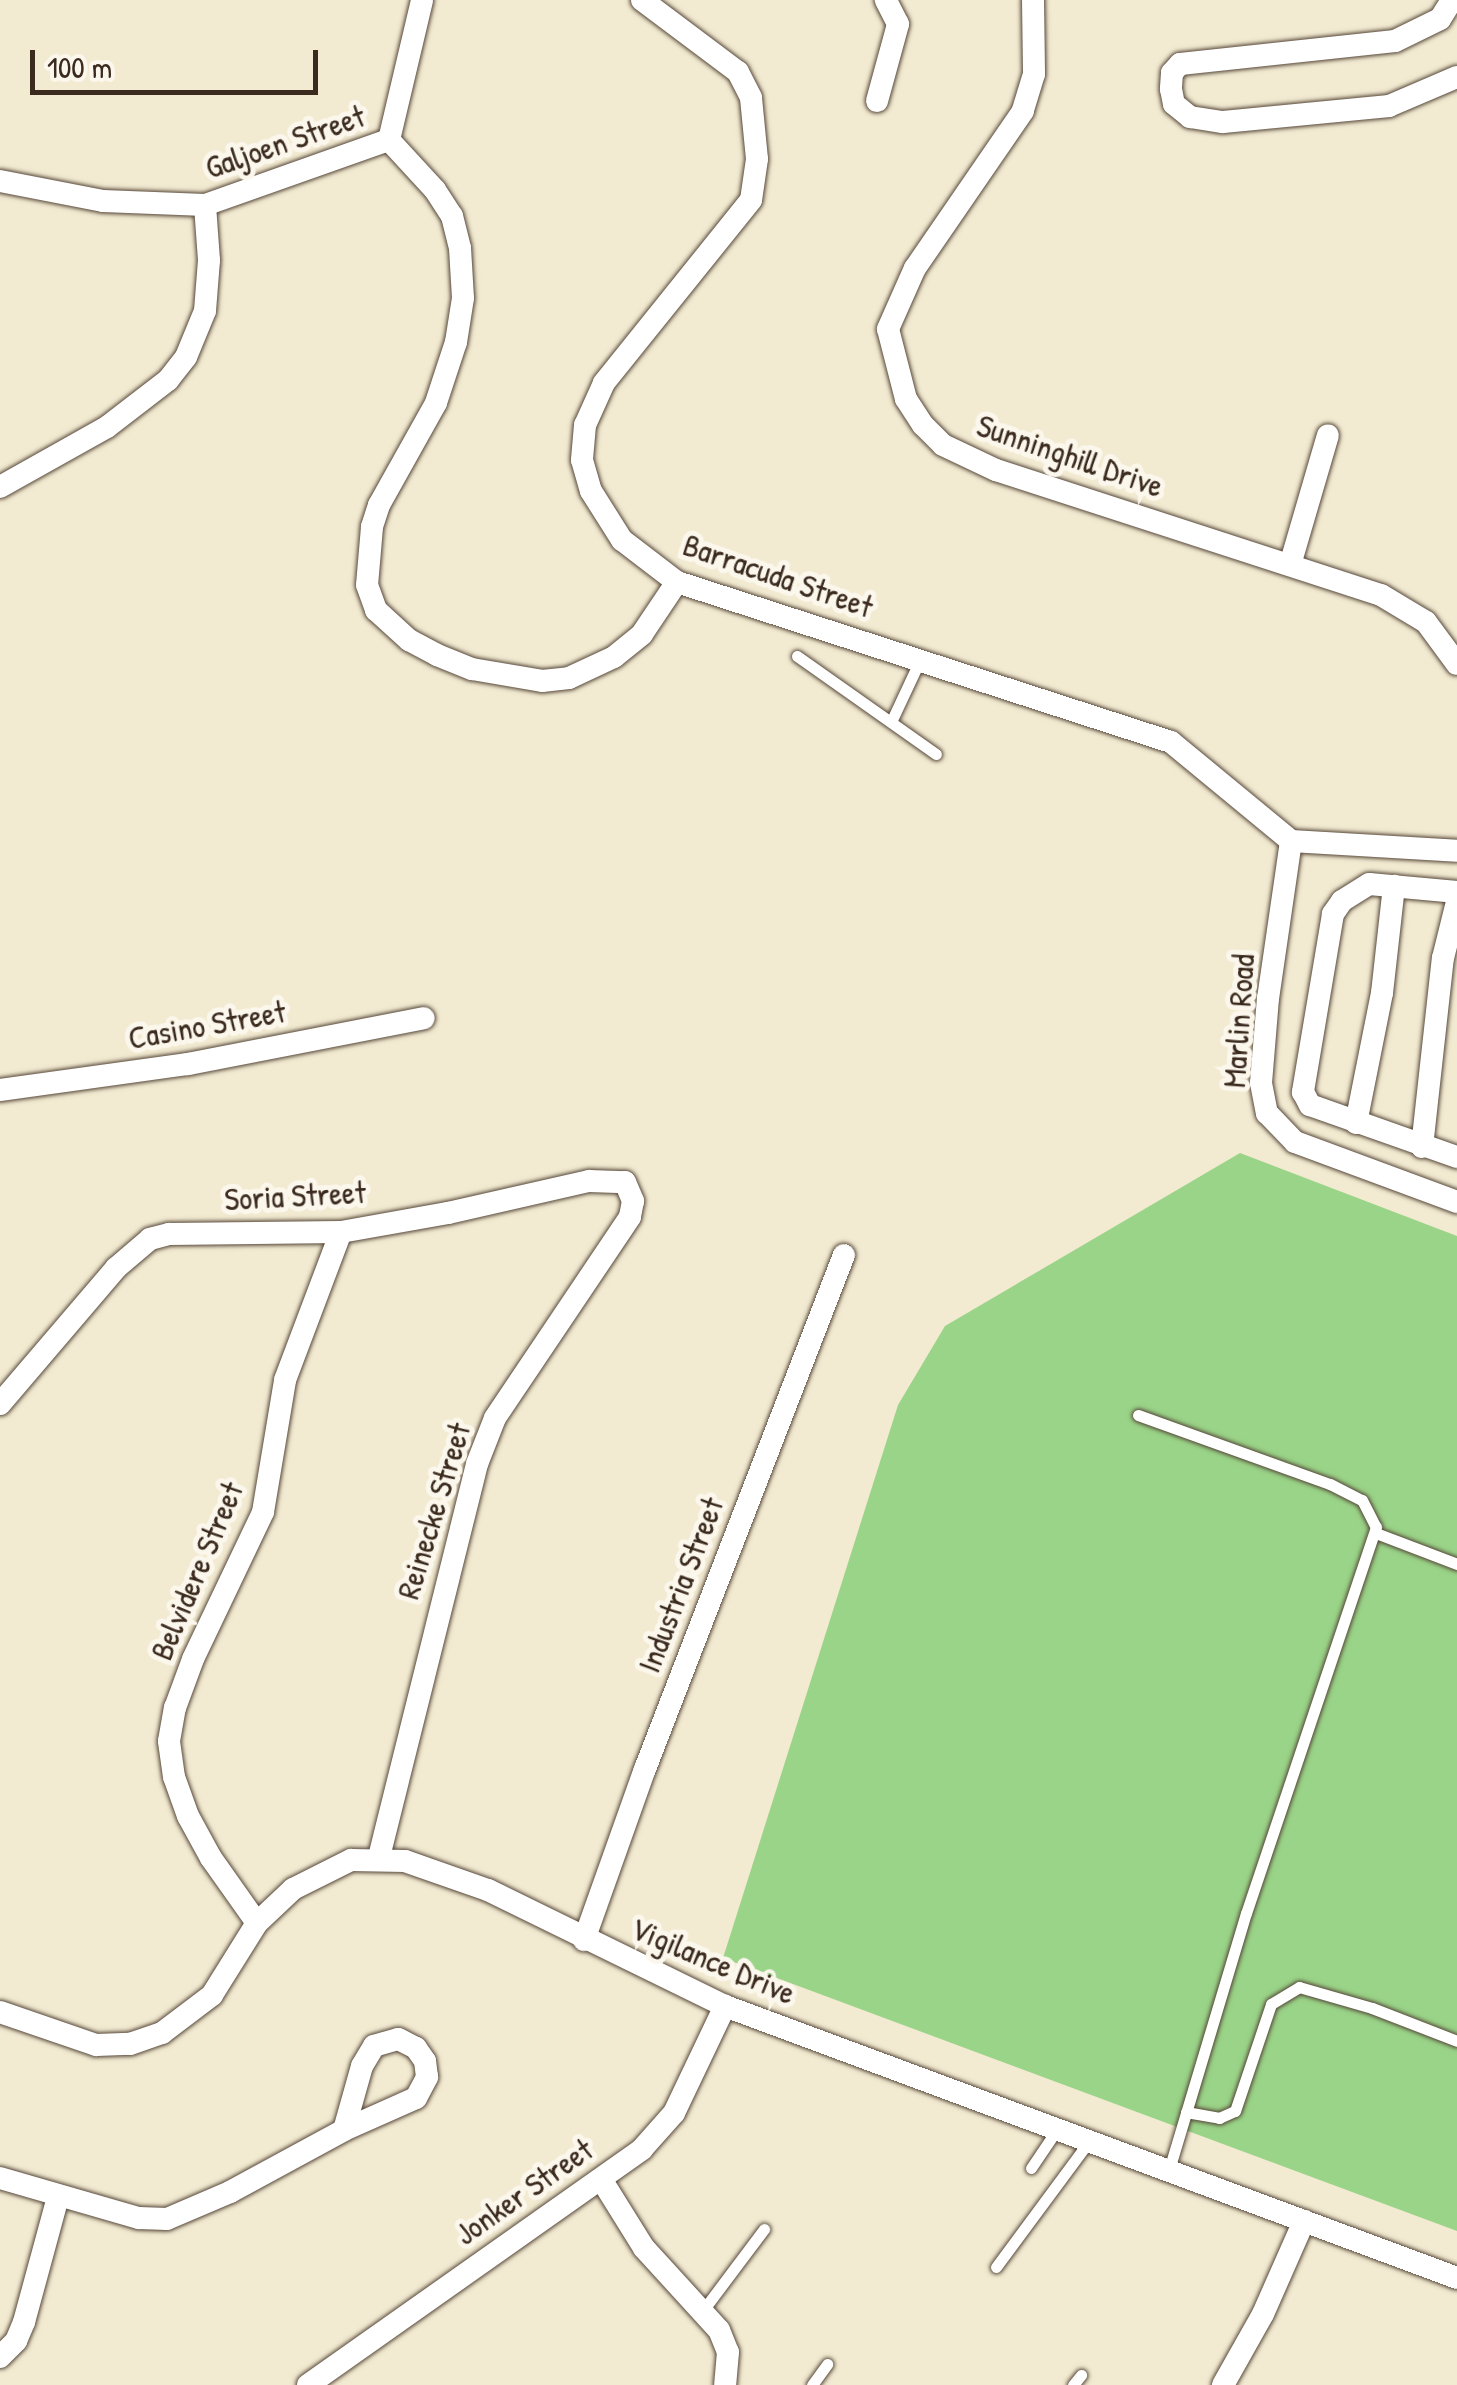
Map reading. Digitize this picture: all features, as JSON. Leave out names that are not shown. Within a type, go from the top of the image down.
[{"type":"street","name":"Galjoen Street","points":[[0,182],[103,201],[205,205],[389,140],[422,0]]},
{"type":"street","name":"Barracuda Street","points":[[642,0],[738,72],[751,98],[756,137],[751,200],[604,383],[585,424],[582,460],[590,491],[604,516],[639,556],[676,582],[921,658],[1171,742],[1291,841]]},
{"type":"street","points":[[878,102],[898,24],[886,0]]},
{"type":"street","name":"Sunninghill Drive","points":[[1033,0],[1034,74],[1023,111],[915,268],[888,329],[906,398],[922,425],[944,444],[996,470],[1290,564],[1406,606],[1445,642],[1457,664]]},
{"type":"street","points":[[1452,0],[1440,19],[1394,41],[1180,64],[1172,73],[1170,89],[1174,104],[1190,118],[1223,122],[1389,106],[1457,77]]},
{"type":"street","points":[[389,140],[452,216],[460,248],[463,298],[456,342],[436,403],[380,504],[372,527],[367,585],[376,610],[410,640],[437,655],[472,670],[542,682],[568,678],[614,656],[642,634],[676,582]]},
{"type":"street","points":[[0,487],[107,426],[168,380],[186,358],[205,311],[209,260],[205,205]]},
{"type":"street","points":[[1290,564],[1328,435]]},
{"type":"street","points":[[1291,841],[1457,852]]},
{"type":"street","name":"Marlin Road","points":[[1291,841],[1261,1082],[1267,1113],[1295,1142],[1457,1202]]},
{"type":"street","points":[[1457,892],[1369,884],[1354,890],[1333,914],[1304,1099],[1356,1123],[1457,1157]]},
{"type":"street","points":[[1356,1123],[1382,993],[1394,886]]},
{"type":"street","points":[[1422,1147],[1443,958],[1457,902]]},
{"type":"street","name":"Casino Street","points":[[0,1090],[188,1064],[424,1018]]},
{"type":"street","name":"Soria Street","points":[[0,1404],[116,1268],[150,1239],[169,1234],[341,1232],[615,1179],[625,1182],[630,1190],[630,1217]]},
{"type":"street","name":"Reinecke Street","points":[[380,1857],[477,1464],[495,1418],[630,1217]]},
{"type":"street","name":"Belvidere Street","points":[[257,1923],[211,1858],[188,1816],[174,1777],[169,1742],[174,1708],[192,1659],[263,1512],[284,1380],[341,1232]]},
{"type":"street","name":"Industria Street","points":[[584,1940],[645,1770],[844,1255]]},
{"type":"street","name":"Vigilance Drive","points":[[0,2012],[96,2046],[130,2044],[162,2034],[212,1996],[257,1923],[292,1889],[324,1870],[380,1857],[442,1870],[725,2006],[1457,2278]]},
{"type":"street","name":"Jonker Street","points":[[308,2385],[642,2149],[674,2113],[725,2006]]},
{"type":"street","points":[[0,2178],[139,2218],[167,2218],[230,2192],[344,2130]]},
{"type":"street","points":[[601,2178],[644,2248],[704,2310],[728,2352],[725,2385]]},
{"type":"street","points":[[0,2357],[16,2341],[24,2322],[58,2197]]},
{"type":"street","points":[[1223,2385],[1263,2314],[1304,2221]]},
{"type":"lane","points":[[797,656],[936,754]]},
{"type":"lane","points":[[891,722],[921,658]]},
{"type":"lane","points":[[1138,1415],[1330,1484],[1370,1508],[1376,1534],[1306,1731],[1169,2170]]},
{"type":"lane","points":[[1376,1534],[1457,1564]]},
{"type":"lane","points":[[1186,2112],[1219,2118],[1235,2111],[1270,2004],[1299,1987],[1372,2008],[1457,2042]]},
{"type":"lane","points":[[1031,2168],[1058,2128]]},
{"type":"lane","points":[[996,2267],[1090,2140]]},
{"type":"lane","points":[[704,2310],[764,2229]]},
{"type":"lane","points":[[812,2385],[828,2364]]},
{"type":"green space","points":[[1240,1153],[1457,1236],[1457,2231],[723,1958],[898,1405],[945,1326]]}]
